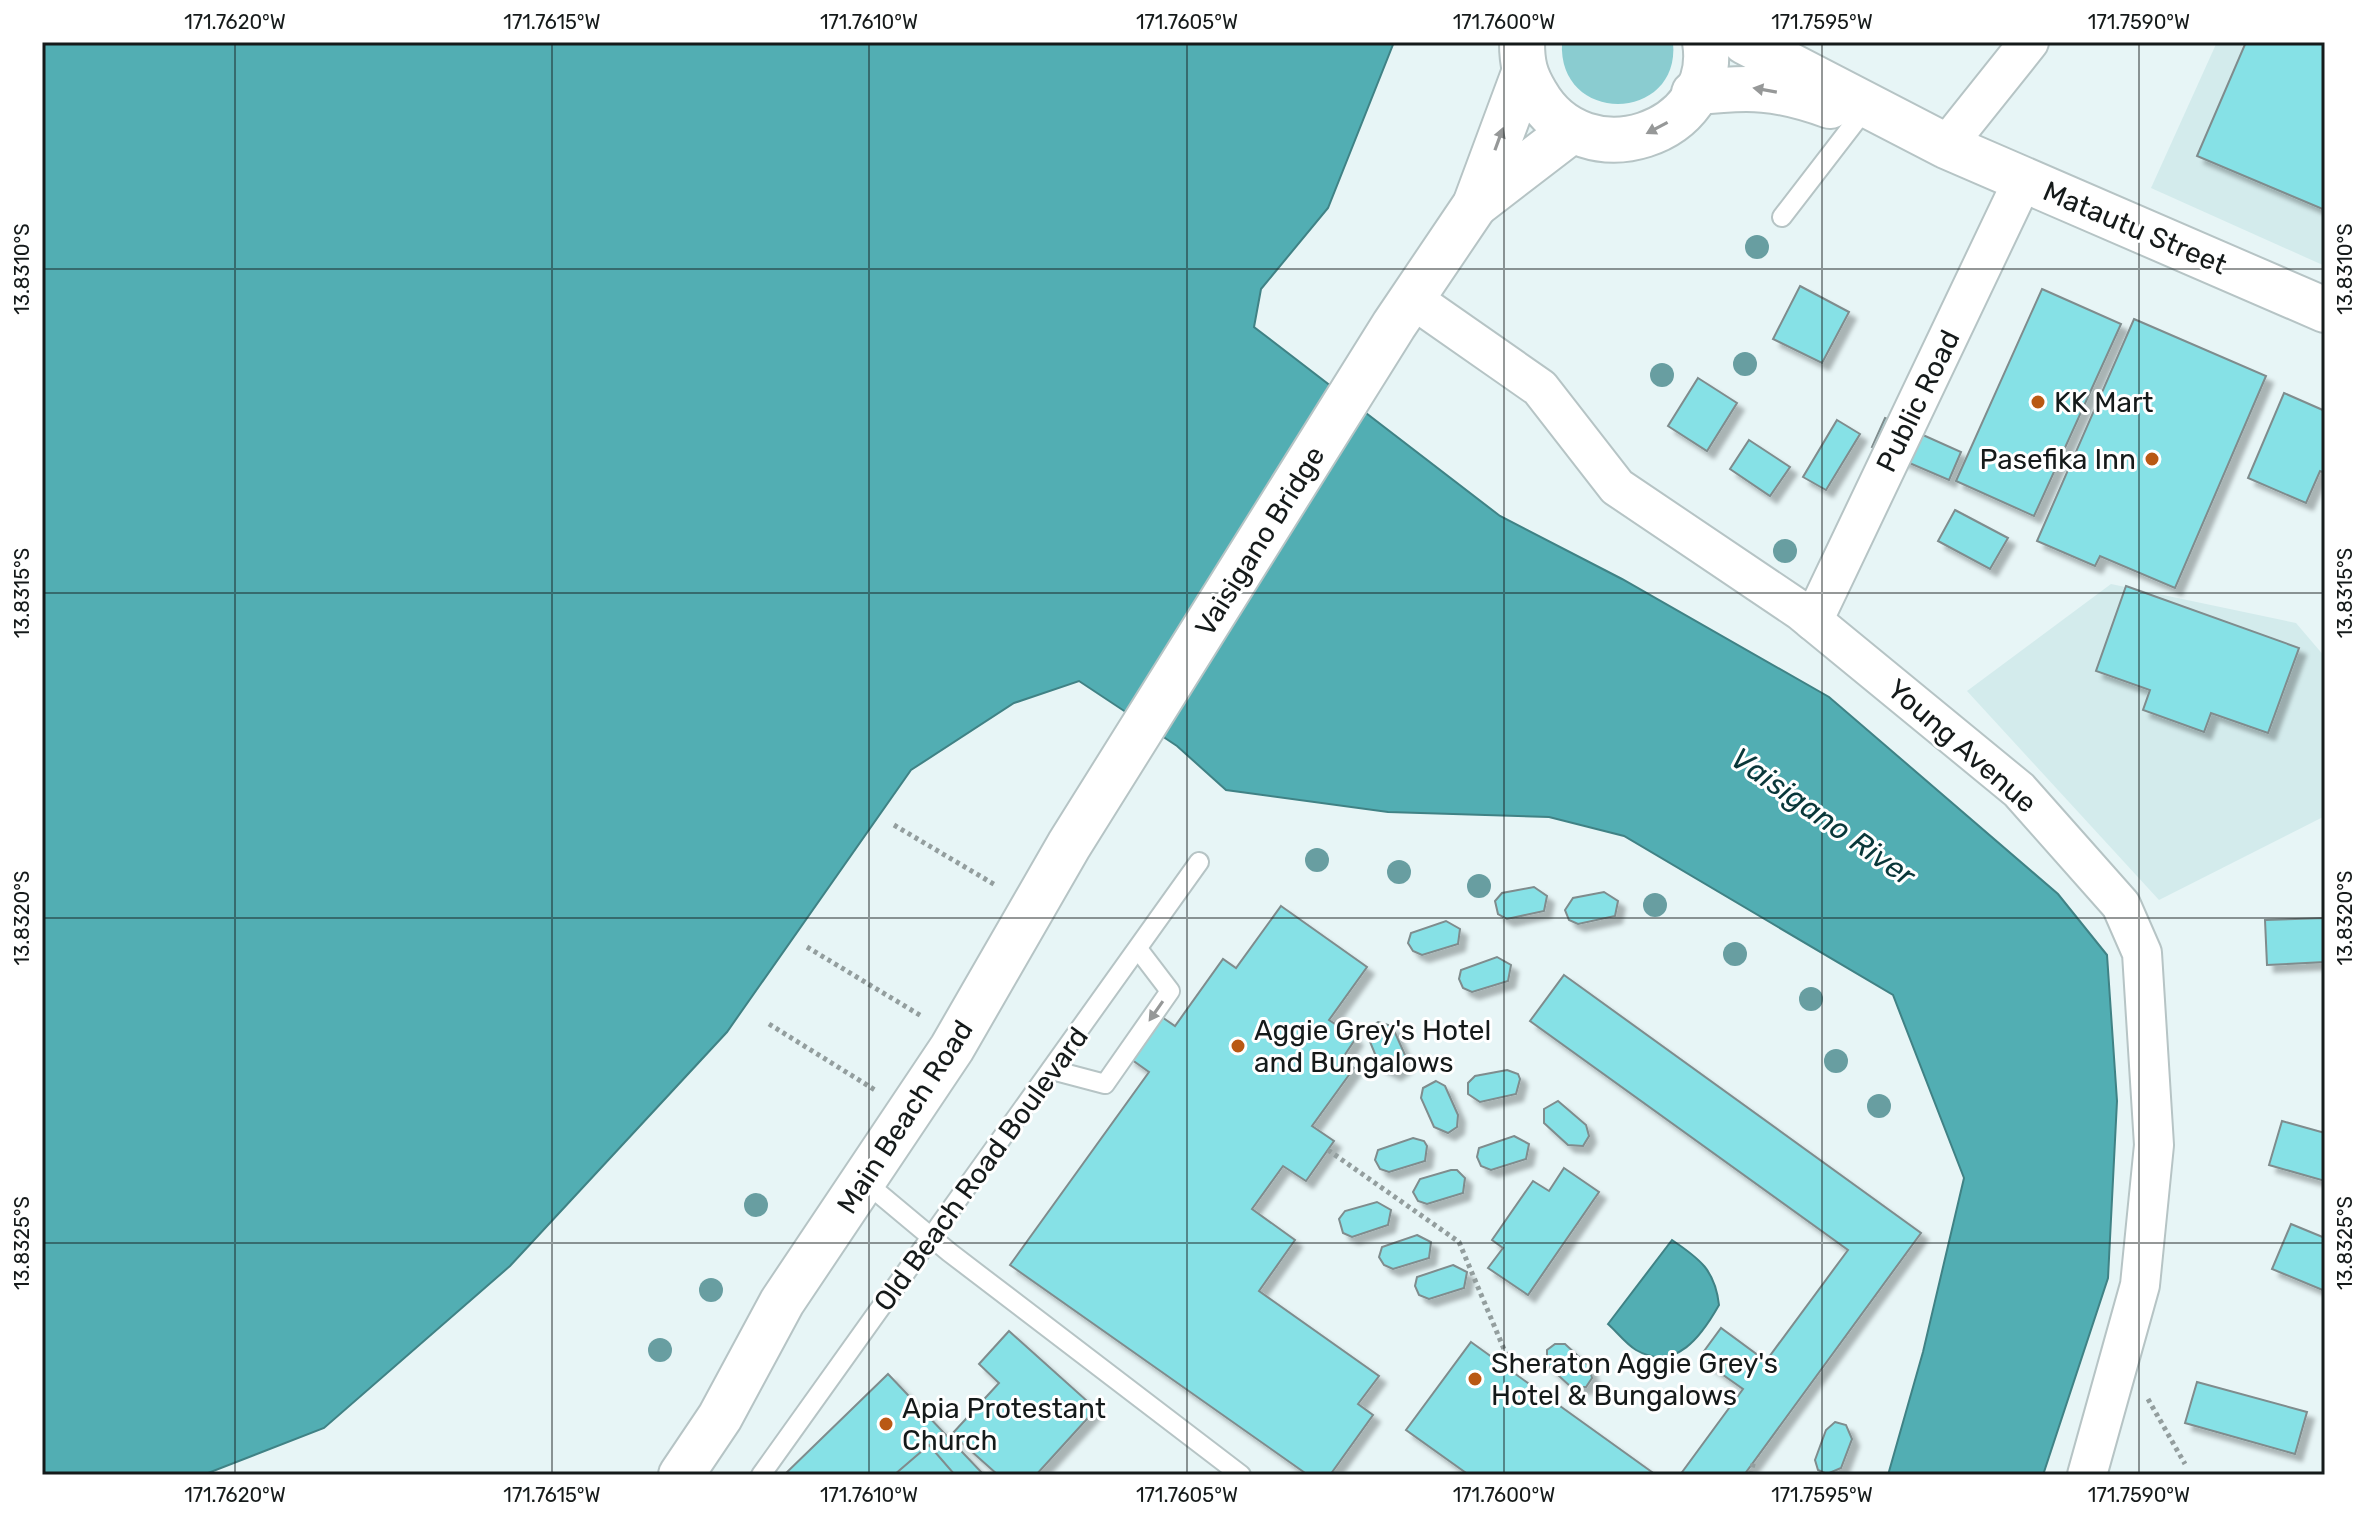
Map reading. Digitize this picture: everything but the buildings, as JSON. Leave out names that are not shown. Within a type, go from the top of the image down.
[{"type":"main road","points":[[1523,58],[1547,114],[1570,132],[1602,141],[1634,139],[1662,128],[1686,108],[1701,80],[1705,42]]},
{"type":"main road","name":"Matautu Street","points":[[1745,42],[1946,146],[2325,310]]},
{"type":"main road","points":[[1404,312],[1475,205],[1523,58]]},
{"type":"main road","name":"Matautu Street","points":[[1694,93],[1745,86],[1801,96],[1946,146]]},
{"type":"main road","points":[[1475,205],[1570,132]]},
{"type":"main road","name":"Vaisigano Bridge","points":[[1126,757],[1404,312]]},
{"type":"main road","name":"Main Beach Road","points":[[681,1475],[720,1417],[782,1302],[958,1038],[1032,907],[1126,757]]},
{"type":"street","points":[[1946,146],[2029,42]]},
{"type":"street","name":"Public Road","points":[[1813,621],[2023,180]]},
{"type":"street","name":"Young Avenue","points":[[1404,312],[1540,388],[1617,487],[1813,621],[2019,790],[2121,905],[2142,953],[2154,1145],[2140,1285],[2087,1475]]},
{"type":"lane","points":[[1782,217],[1859,117]]},
{"type":"lane","name":"Old Beach Road Boulevard","points":[[761,1475],[1199,862]]},
{"type":"lane","points":[[1052,1070],[1105,1084],[1170,991],[1138,949]]},
{"type":"lane","points":[[864,1181],[1236,1474]]},
{"type":"path","points":[[894,825],[1032,907]]},
{"type":"path","points":[[807,947],[958,1038]]},
{"type":"path","points":[[769,1024],[909,1112]]},
{"type":"path","points":[[1328,1150],[1459,1242],[1514,1373]]},
{"type":"path","points":[[2122,1356],[2185,1464]]},
{"type":"path","points":[[1750,1475],[1754,1461]]},
{"type":"shaded area","points":[[1562,42],[1673,42],[1670,69],[1658,88],[1640,100],[1619,104],[1597,100],[1578,89],[1566,69]]},
{"type":"shaded area","points":[[2217,42],[2325,42],[2325,266],[2151,188]]},
{"type":"shaded area","points":[[2111,584],[2296,623],[2325,657],[2325,816],[2159,900],[1967,691]]},
{"type":"water","name":"Vaisigano River","points":[[42,42],[1394,42],[1328,208],[1261,289],[1254,327],[1500,516],[1622,579],[1829,697],[2058,894],[2107,955],[2117,1101],[2108,1278],[2043,1475],[1888,1475],[1923,1352],[1964,1178],[1893,995],[1624,836],[1549,817],[1388,812],[1226,790],[1177,746],[1079,681],[1014,703],[911,770],[727,1032],[510,1266],[324,1428],[203,1475],[42,1475]]},
{"type":"water","points":[[1672,1240],[1691,1253],[1710,1274],[1719,1305],[1704,1328],[1686,1347],[1663,1357],[1650,1356],[1632,1347],[1608,1324]]},
{"type":"place","name":"KK Mart","points":[[2038,402]]},
{"type":"place","name":"Pasefika Inn","points":[[2152,459]]},
{"type":"place","name":"Aggie Grey's Hotel and Bungalows","points":[[1238,1046]]},
{"type":"place","name":"Sheraton Aggie Grey's Hotel & Bungalows","points":[[1475,1379]]},
{"type":"place","name":"Apia Protestant Church","points":[[886,1424]]}]
